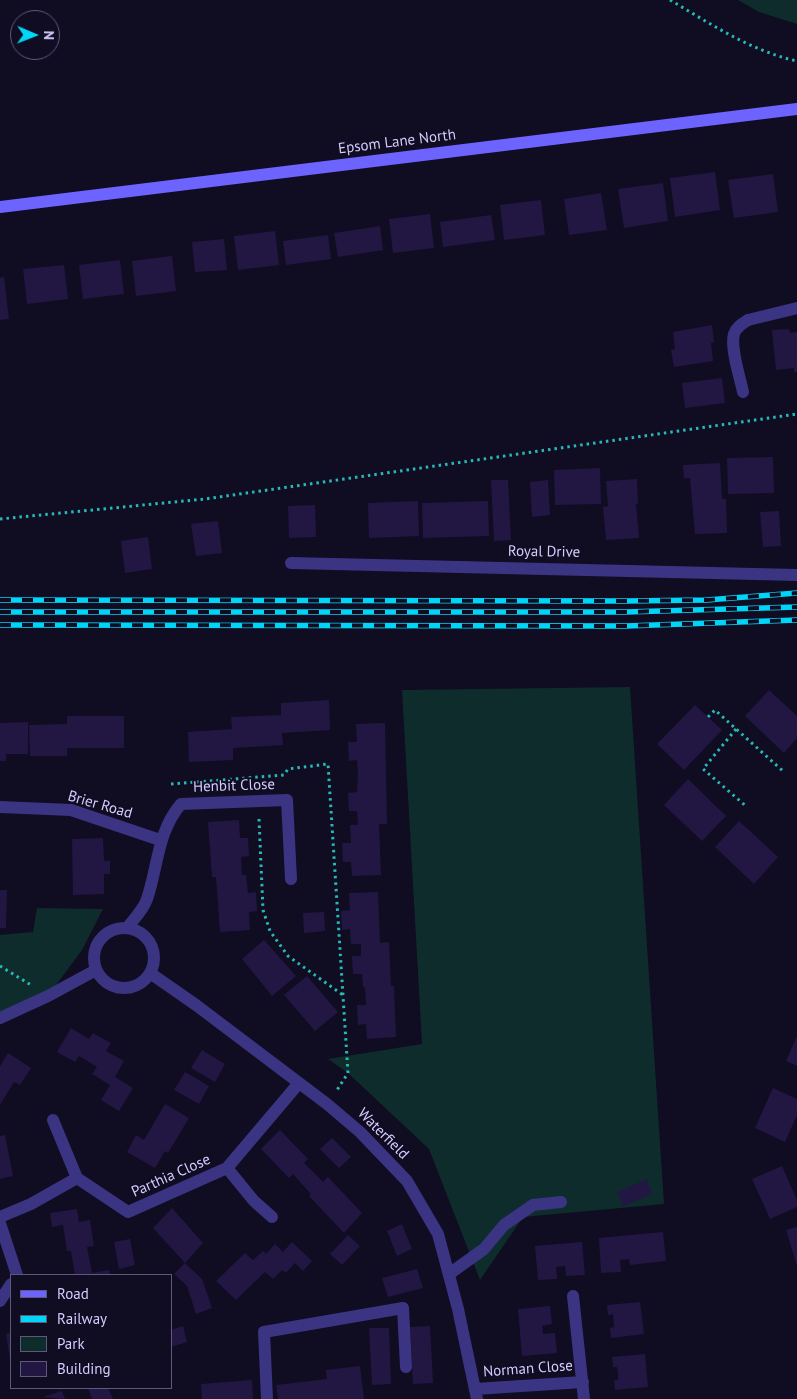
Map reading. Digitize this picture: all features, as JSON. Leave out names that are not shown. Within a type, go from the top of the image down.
[{"type":"main road","name":"Epsom Lane North","points":[[0,207],[797,109]]},
{"type":"street","points":[[743,392],[734,345],[734,333],[739,326],[748,320],[797,308]]},
{"type":"street","name":"Royal Drive","points":[[291,563],[797,575]]},
{"type":"street","name":"Henbit Close","points":[[127,928],[147,902],[160,840],[174,811],[181,804],[288,800],[292,879]]},
{"type":"street","name":"Brier Road","points":[[0,806],[72,810],[160,840]]},
{"type":"street","points":[[127,928],[137,931],[150,944],[153,964],[150,973],[143,981],[126,988],[115,987],[106,982],[96,970],[95,949],[102,937],[111,931],[127,928]]},
{"type":"street","points":[[0,1018],[48,996],[96,970]]},
{"type":"street","name":"Waterfield","points":[[150,973],[196,1005],[327,1104],[360,1132],[407,1181],[438,1234],[476,1394]]},
{"type":"street","name":"Parthia Close","points":[[77,1178],[128,1212],[228,1168],[299,1083]]},
{"type":"street","points":[[0,1217],[31,1204],[77,1178],[53,1120]]},
{"type":"street","name":"Parthia Close","points":[[228,1168],[254,1201],[272,1217]]},
{"type":"street","points":[[449,1274],[484,1249],[504,1225],[533,1205],[561,1202]]},
{"type":"street","points":[[0,1223],[17,1274]]},
{"type":"street","points":[[0,1301],[10,1286]]},
{"type":"street","name":"Norman Close","points":[[573,1296],[584,1399]]},
{"type":"street","points":[[267,1399],[264,1332],[403,1308],[406,1367]]},
{"type":"street","name":"Norman Close","points":[[476,1394],[583,1382]]},
{"type":"path","points":[[670,0],[733,37],[779,57],[797,61]]},
{"type":"path","points":[[0,519],[205,499],[797,414]]},
{"type":"path","points":[[708,717],[715,710],[784,772]]},
{"type":"path","points":[[736,729],[703,769],[747,807]]},
{"type":"path","points":[[171,784],[284,775],[288,769],[328,764],[348,1074],[327,1104]]},
{"type":"path","points":[[256,816],[259,820],[263,910],[270,931],[288,956],[343,996]]},
{"type":"path","points":[[0,966],[48,996]]},
{"type":"green space","points":[[738,0],[797,0],[797,24],[759,12]]},
{"type":"green space","points":[[630,687],[664,1204],[523,1217],[480,1280],[429,1149],[348,1073],[328,1059],[422,1044],[402,690]]},
{"type":"green space","points":[[37,908],[103,909],[82,950],[48,996],[0,1018],[0,935],[33,932]]},
{"type":"building","points":[[715,172],[720,210],[675,217],[670,178]]},
{"type":"building","points":[[773,174],[778,212],[734,218],[728,180]]},
{"type":"building","points":[[663,183],[668,221],[624,228],[618,189]]},
{"type":"building","points":[[601,193],[607,230],[569,235],[564,199]]},
{"type":"building","points":[[541,200],[545,235],[504,240],[500,205]]},
{"type":"building","points":[[430,214],[434,248],[393,253],[389,219]]},
{"type":"building","points":[[491,215],[495,240],[443,247],[440,222]]},
{"type":"building","points":[[380,226],[383,250],[338,257],[334,233]]},
{"type":"building","points":[[275,231],[279,265],[238,270],[234,236]]},
{"type":"building","points":[[328,235],[331,259],[286,265],[283,241]]},
{"type":"building","points":[[224,239],[227,270],[195,272],[192,242]]},
{"type":"building","points":[[172,256],[176,291],[136,296],[132,261]]},
{"type":"building","points":[[120,260],[124,294],[83,299],[79,265]]},
{"type":"building","points":[[64,265],[68,299],[27,304],[23,269]]},
{"type":"building","points":[[4,277],[9,319],[0,320],[0,278]]},
{"type":"building","points":[[712,325],[714,342],[711,343],[713,361],[674,367],[671,350],[675,349],[673,332]]},
{"type":"building","points":[[789,329],[790,333],[797,332],[797,372],[794,372],[794,368],[776,370],[772,330]]},
{"type":"building","points":[[722,378],[725,403],[685,408],[682,383]]},
{"type":"building","points":[[773,457],[774,493],[728,494],[727,458]]},
{"type":"building","points":[[720,463],[722,499],[726,499],[727,533],[695,534],[690,478],[684,478],[683,465]]},
{"type":"building","points":[[600,468],[601,504],[555,505],[554,470]]},
{"type":"building","points":[[637,479],[638,504],[636,504],[639,538],[606,540],[603,507],[608,506],[606,481]]},
{"type":"building","points":[[491,480],[508,480],[511,540],[494,541]]},
{"type":"building","points":[[548,480],[550,515],[532,517],[530,482]]},
{"type":"building","points":[[418,501],[419,536],[369,538],[368,503]]},
{"type":"building","points":[[488,501],[489,536],[423,538],[422,503]]},
{"type":"building","points":[[315,505],[316,537],[289,538],[288,506]]},
{"type":"building","points":[[779,511],[781,546],[763,547],[760,512]]},
{"type":"building","points":[[218,521],[222,553],[196,556],[191,524]]},
{"type":"building","points":[[148,537],[152,569],[125,573],[121,541]]},
{"type":"building","points":[[769,690],[797,716],[797,738],[784,753],[745,716]]},
{"type":"building","points":[[329,700],[330,730],[282,733],[283,745],[233,748],[233,760],[189,762],[188,732],[232,729],[231,717],[281,715],[281,703]]},
{"type":"building","points":[[695,705],[722,730],[684,770],[657,744]]},
{"type":"building","points":[[67,716],[124,716],[124,748],[67,748],[67,756],[30,756],[29,725],[67,724]]},
{"type":"building","points":[[28,722],[28,754],[6,754],[6,761],[0,761],[0,723]]},
{"type":"building","points":[[385,723],[387,824],[379,824],[381,875],[352,876],[351,862],[343,862],[342,843],[351,843],[350,825],[358,825],[357,811],[349,811],[348,793],[357,792],[358,774],[357,760],[349,761],[348,742],[357,742],[356,724]]},
{"type":"building","points":[[688,779],[726,816],[702,841],[664,805]]},
{"type":"building","points":[[239,820],[240,838],[248,838],[249,856],[241,857],[242,875],[246,875],[248,893],[256,892],[257,911],[249,912],[250,930],[220,932],[216,877],[212,877],[208,822]]},
{"type":"building","points":[[739,821],[778,857],[754,884],[715,847]]},
{"type":"building","points":[[103,838],[104,861],[110,861],[110,874],[104,874],[104,894],[73,895],[72,839]]},
{"type":"building","points":[[0,890],[7,890],[6,928],[0,928]]},
{"type":"building","points":[[378,892],[380,943],[389,942],[391,986],[394,986],[396,1037],[367,1039],[366,1024],[358,1025],[357,1005],[366,1005],[365,987],[363,987],[362,974],[353,974],[352,956],[361,956],[361,944],[351,944],[350,929],[342,930],[341,911],[350,910],[349,893]]},
{"type":"building","points":[[324,912],[325,931],[304,933],[303,913]]},
{"type":"building","points":[[264,940],[296,976],[272,996],[242,959]]},
{"type":"building","points":[[307,976],[338,1012],[315,1031],[284,995]]},
{"type":"building","points":[[71,1028],[89,1039],[93,1033],[111,1043],[106,1051],[124,1061],[115,1077],[133,1088],[119,1111],[101,1100],[110,1085],[92,1074],[97,1067],[79,1056],[75,1062],[57,1052]]},
{"type":"building","points":[[797,1036],[797,1066],[786,1061]]},
{"type":"building","points":[[202,1050],[225,1064],[215,1082],[191,1068]]},
{"type":"building","points":[[8,1053],[31,1068],[20,1085],[14,1082],[0,1105],[0,1066]]},
{"type":"building","points":[[185,1072],[209,1086],[199,1104],[174,1090]]},
{"type":"building","points":[[773,1088],[797,1099],[797,1115],[785,1142],[755,1128]]},
{"type":"building","points":[[165,1104],[189,1118],[168,1153],[165,1151],[155,1168],[127,1152],[136,1135],[144,1140]]},
{"type":"building","points":[[280,1130],[308,1159],[304,1163],[323,1182],[328,1177],[362,1213],[344,1233],[309,1196],[311,1194],[293,1174],[289,1178],[261,1149]]},
{"type":"building","points":[[5,1135],[13,1176],[0,1179],[0,1136]]},
{"type":"building","points":[[332,1138],[351,1157],[339,1168],[320,1149]]},
{"type":"building","points":[[782,1166],[797,1200],[797,1207],[770,1219],[752,1179]]},
{"type":"building","points":[[647,1179],[652,1194],[623,1206],[617,1192]]},
{"type":"building","points":[[172,1208],[203,1243],[185,1263],[153,1228]]},
{"type":"building","points":[[77,1209],[79,1222],[90,1220],[94,1246],[87,1247],[92,1273],[109,1270],[110,1274],[75,1274],[71,1251],[67,1251],[63,1225],[52,1227],[50,1213]]},
{"type":"building","points":[[402,1224],[412,1249],[397,1256],[387,1231]]},
{"type":"building","points":[[797,1227],[797,1266],[786,1230]]},
{"type":"building","points":[[663,1232],[666,1261],[630,1265],[629,1259],[620,1260],[621,1272],[601,1273],[599,1238]]},
{"type":"building","points":[[348,1235],[360,1246],[342,1265],[330,1254]]},
{"type":"building","points":[[130,1239],[135,1265],[119,1269],[114,1242]]},
{"type":"building","points":[[292,1242],[312,1261],[303,1271],[295,1263],[286,1273],[282,1270],[273,1279],[265,1272],[236,1300],[216,1281],[245,1253],[253,1260],[263,1251],[266,1254],[275,1244],[283,1252]]},
{"type":"building","points":[[582,1242],[585,1275],[566,1276],[565,1266],[556,1267],[557,1279],[538,1280],[535,1246]]},
{"type":"building","points":[[185,1263],[202,1279],[212,1308],[196,1314],[187,1286],[174,1274]]},
{"type":"building","points":[[417,1269],[423,1288],[388,1297],[382,1278]]},
{"type":"building","points":[[640,1302],[644,1334],[611,1338],[610,1328],[614,1327],[613,1314],[608,1315],[607,1305]]},
{"type":"building","points":[[550,1306],[552,1324],[542,1326],[543,1334],[555,1333],[557,1353],[522,1356],[518,1309]]},
{"type":"building","points":[[183,1326],[187,1342],[172,1347],[172,1330]]},
{"type":"building","points":[[430,1326],[433,1383],[413,1384],[410,1327]]},
{"type":"building","points":[[369,1328],[389,1328],[391,1384],[372,1385]]},
{"type":"building","points":[[10,1333],[10,1359],[6,1334]]},
{"type":"building","points":[[645,1354],[648,1387],[615,1390],[614,1380],[618,1380],[618,1373],[617,1367],[613,1367],[612,1357]]},
{"type":"building","points":[[360,1366],[364,1399],[278,1399],[276,1385],[327,1379],[326,1370]]},
{"type":"building","points":[[252,1380],[253,1399],[202,1399],[201,1384]]},
{"type":"building","points":[[88,1389],[108,1389],[113,1399],[92,1399]]},
{"type":"building","points":[[62,1391],[65,1399],[43,1397]]},
{"type":"railway","points":[[0,600],[626,601],[707,600],[797,593]]},
{"type":"railway","points":[[0,612],[626,612],[797,607]]},
{"type":"railway","points":[[0,625],[626,626],[797,620]]}]
